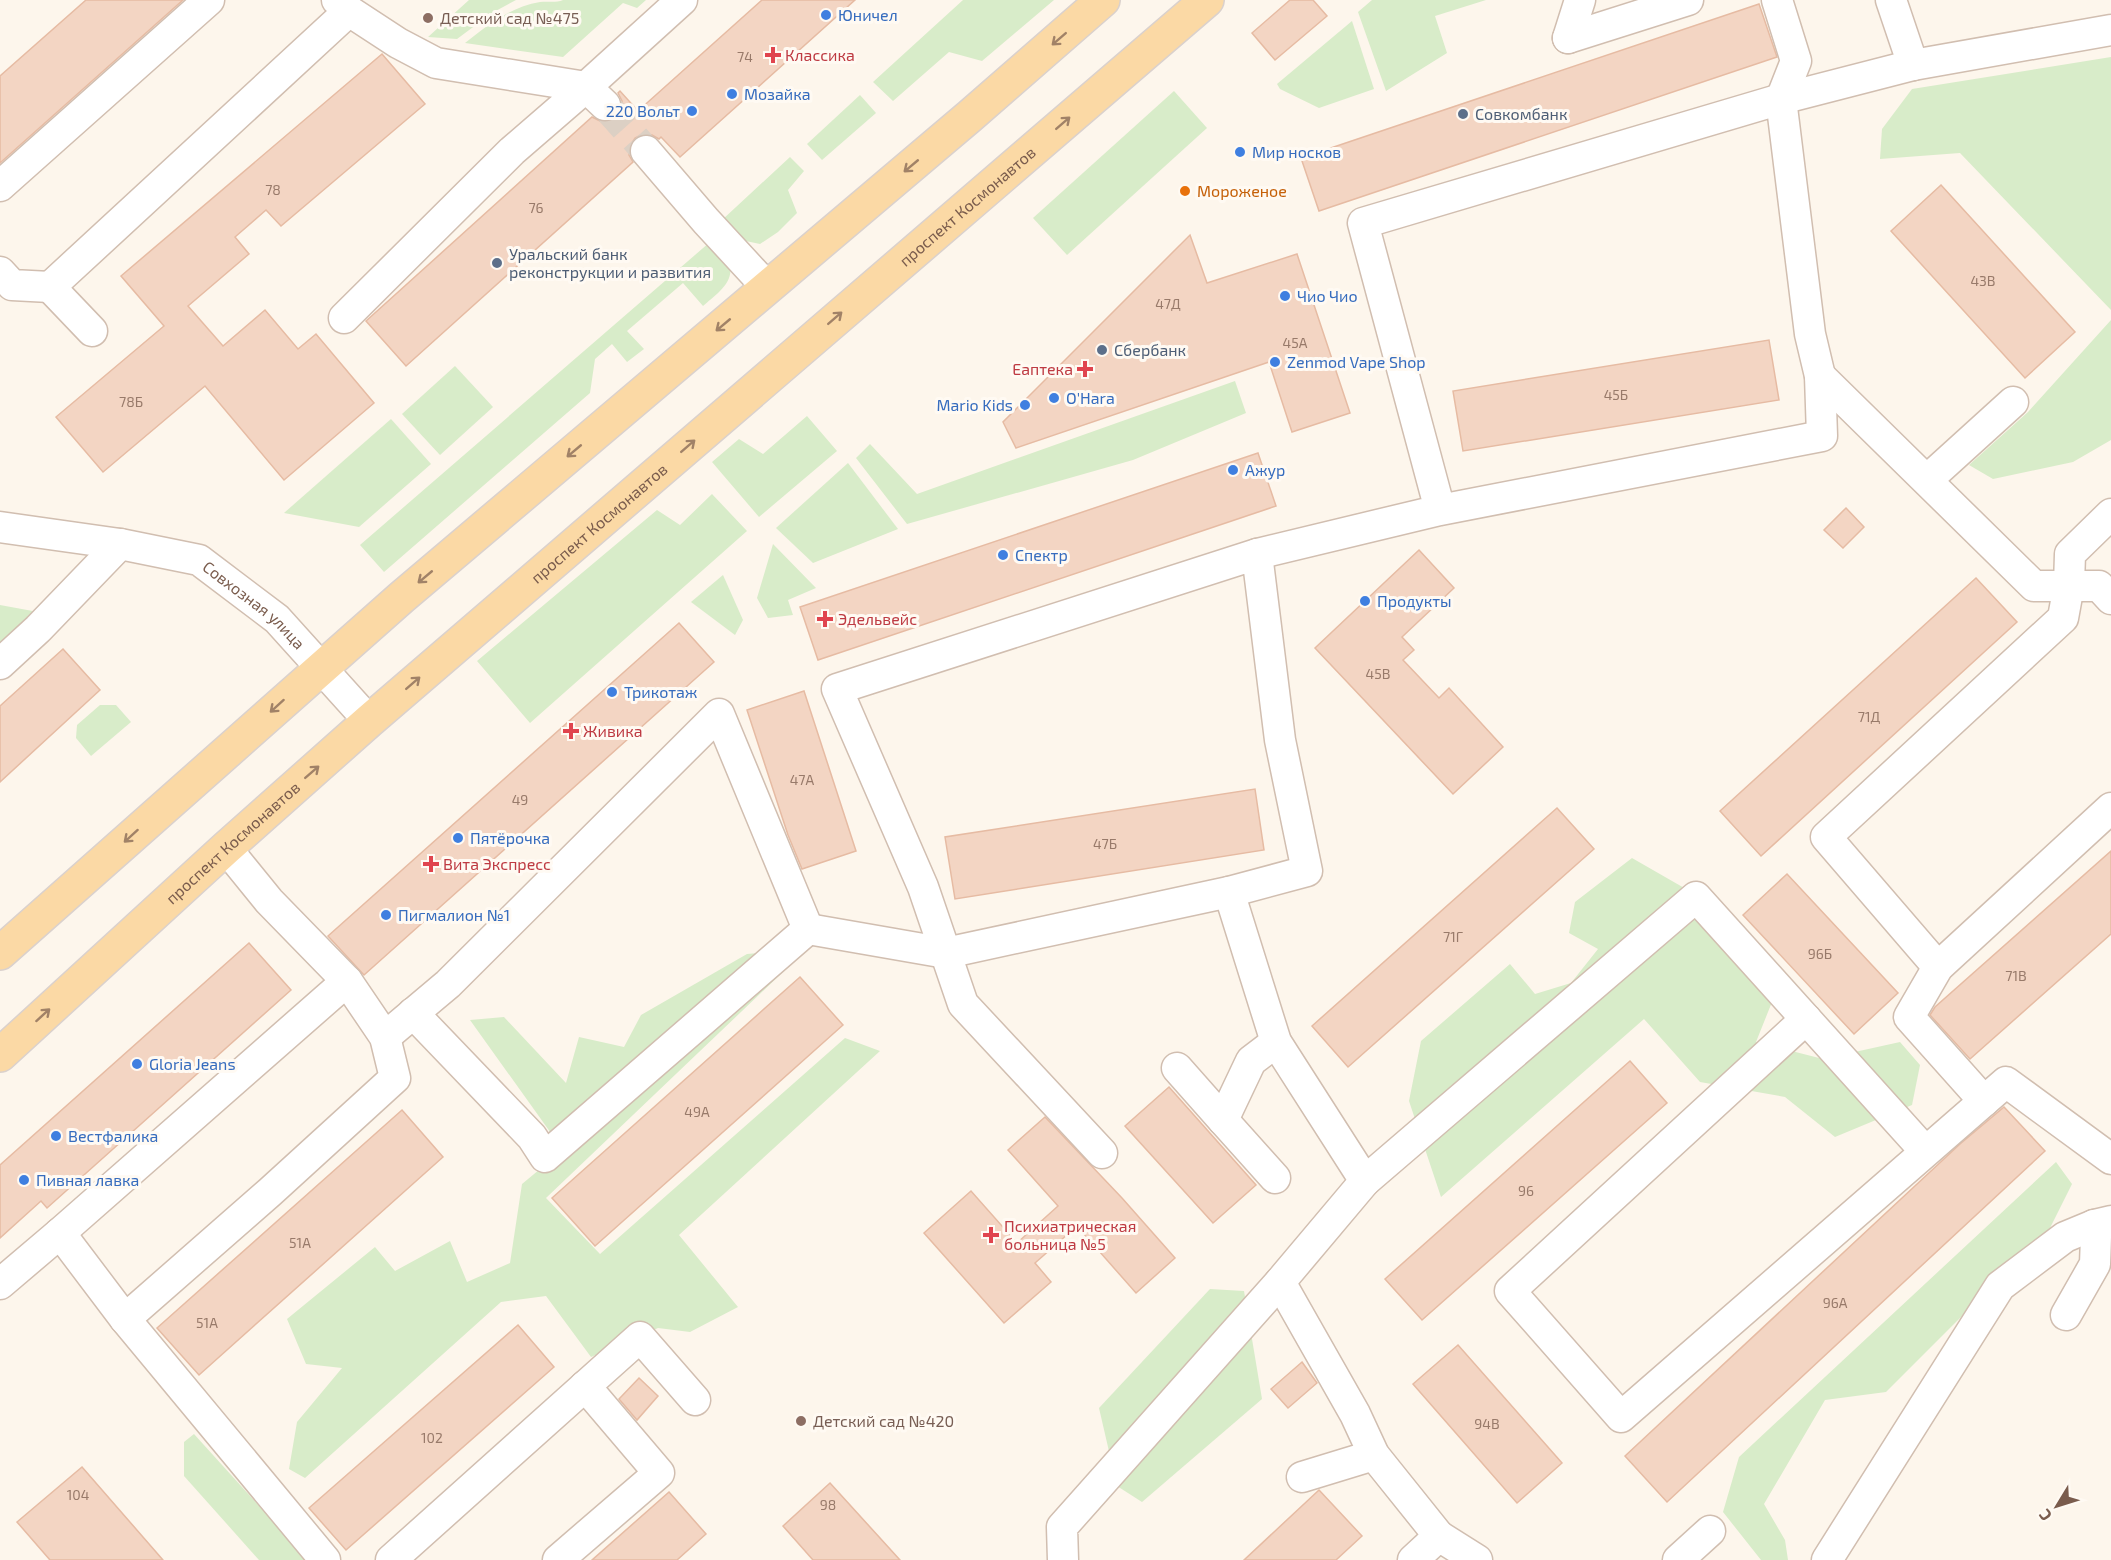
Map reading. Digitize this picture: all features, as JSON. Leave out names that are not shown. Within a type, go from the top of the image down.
[{"type":"main road","points":[[0,953],[321,667],[970,116],[1103,0]]},
{"type":"main road","name":"проспект Космонавтов","points":[[0,1055],[226,848],[369,721],[1207,0]]},
{"type":"street","points":[[0,186],[209,0]]},
{"type":"street","points":[[344,318],[512,151],[595,96],[682,0]]},
{"type":"street","points":[[1580,0],[1568,38],[1688,0]]},
{"type":"street","points":[[1102,1153],[963,1004],[923,887],[837,689],[1257,554],[1440,510],[1822,436],[1820,376],[1809,334],[1780,99],[1796,61],[1777,0]]},
{"type":"street","points":[[1891,0],[1913,65]]},
{"type":"street","points":[[0,272],[12,285],[50,286],[343,6],[398,43],[436,63],[595,96]]},
{"type":"street","points":[[1440,510],[1363,223],[1780,99],[1913,65],[2111,30]]},
{"type":"street","points":[[646,151],[767,287]]},
{"type":"street","points":[[50,286],[92,331]]},
{"type":"street","points":[[1820,376],[2034,586],[2099,586],[2111,599]]},
{"type":"street","points":[[1927,480],[2013,402]]},
{"type":"street","points":[[1938,967],[1826,837],[2063,618],[2069,585],[2070,554],[2111,514]]},
{"type":"street","name":"Совхозная улица","points":[[0,527],[120,544],[199,560],[277,619],[369,721]]},
{"type":"street","points":[[0,664],[38,629],[120,544]]},
{"type":"street","points":[[808,929],[946,953],[1229,892],[1307,872],[1280,740],[1257,554]]},
{"type":"street","points":[[385,1037],[448,984],[719,714],[808,929]]},
{"type":"street","points":[[1984,1101],[1909,1017],[1938,967],[2111,808]]},
{"type":"street","points":[[125,1319],[270,1192],[395,1078],[385,1037],[347,981],[269,901],[226,848]]},
{"type":"street","points":[[1229,892],[1276,1042],[1365,1181]]},
{"type":"street","points":[[1063,1560],[1062,1527],[1280,1282],[1365,1181],[1696,897],[1925,1151]]},
{"type":"street","points":[[413,1013],[532,1137],[545,1157],[808,929]]},
{"type":"street","points":[[0,1284],[347,981]]},
{"type":"street","points":[[1806,1019],[1510,1291],[1621,1417],[2006,1082],[2111,1159]]},
{"type":"street","points":[[1223,1120],[1251,1061],[1276,1042]]},
{"type":"street","points":[[1177,1068],[1275,1178]]},
{"type":"street","points":[[2066,1315],[2095,1264],[2096,1237],[2102,1223]]},
{"type":"street","points":[[1827,1560],[2000,1286],[2065,1237],[2102,1223]]},
{"type":"street","points":[[60,1233],[125,1319],[325,1560]]},
{"type":"street","points":[[1280,1282],[1355,1414],[1374,1455],[1439,1536],[1477,1560]]},
{"type":"street","points":[[391,1560],[639,1337],[695,1400]]},
{"type":"street","points":[[558,1560],[659,1473],[585,1386]]},
{"type":"street","points":[[1302,1477],[1374,1455]]},
{"type":"street","points":[[1678,1560],[1710,1531]]},
{"type":"street","points":[[1413,1560],[1439,1536]]},
{"type":"green space","points":[[469,0],[516,0],[492,13],[457,39],[428,37]]},
{"type":"green space","points":[[563,0],[646,0],[637,8],[623,3],[563,57],[465,43],[509,12],[529,4]]},
{"type":"green space","points":[[963,0],[1054,0],[982,61],[949,52],[893,101],[873,82]]},
{"type":"green space","points":[[1372,0],[1486,0],[1435,16],[1447,53],[1386,91],[1358,12]]},
{"type":"green space","points":[[1352,21],[1374,89],[1319,108],[1280,89],[1277,84]]},
{"type":"green space","points":[[2111,57],[2111,310],[1960,153],[1880,159],[1882,129],[1912,89]]},
{"type":"green space","points":[[1174,91],[1207,128],[1067,255],[1033,218]]},
{"type":"green space","points":[[860,95],[876,113],[822,160],[807,144]]},
{"type":"green space","points":[[790,157],[804,171],[788,190],[797,213],[778,232],[760,244],[741,240],[722,220]]},
{"type":"green space","points":[[710,242],[729,264],[727,283],[718,293],[703,306],[683,283],[627,331],[644,349],[627,362],[612,344],[595,359],[590,393],[384,572],[360,545]]},
{"type":"green space","points":[[2111,320],[2111,440],[2073,462],[1993,479],[1969,465],[2028,412]]},
{"type":"green space","points":[[455,366],[493,407],[440,455],[402,414]]},
{"type":"green space","points":[[1235,381],[1246,413],[1133,460],[907,524],[856,458],[870,444],[917,494]]},
{"type":"green space","points":[[807,416],[837,451],[759,517],[712,462],[739,439],[763,454]]},
{"type":"green space","points":[[391,419],[431,464],[359,527],[284,513]]},
{"type":"green space","points":[[848,463],[898,529],[813,563],[776,528]]},
{"type":"green space","points":[[712,494],[747,531],[530,723],[477,661],[657,510],[680,525]]},
{"type":"green space","points":[[773,544],[816,588],[788,600],[793,615],[768,618],[757,598]]},
{"type":"green space","points":[[723,575],[743,620],[735,635],[691,602]]},
{"type":"green space","points":[[0,605],[49,614],[0,658]]},
{"type":"green space","points":[[100,705],[116,705],[131,722],[91,756],[76,738],[77,725]]},
{"type":"green space","points":[[1632,858],[1733,916],[1772,1002],[1756,1042],[1823,1059],[1900,1042],[1920,1065],[1912,1105],[1835,1137],[1785,1097],[1700,1082],[1644,1019],[1441,1197],[1409,1101],[1421,1041],[1510,964],[1535,994],[1571,983],[1598,949],[1569,933],[1575,902]]},
{"type":"green space","points":[[807,949],[546,1198],[600,1254],[845,1038],[880,1051],[679,1235],[738,1307],[690,1332],[658,1328],[591,1357],[546,1296],[501,1302],[305,1478],[289,1469],[297,1422],[342,1368],[306,1364],[287,1319],[375,1247],[395,1271],[450,1241],[467,1282],[510,1263],[522,1184],[563,1150],[470,1020],[504,1017],[566,1083],[579,1037],[624,1047],[641,1015],[747,954]]},
{"type":"green space","points":[[2056,1162],[2072,1184],[2050,1228],[1886,1392],[1825,1400],[1764,1504],[1785,1540],[1788,1560],[1761,1560],[1723,1512],[1739,1457]]},
{"type":"green space","points":[[1210,1289],[1244,1291],[1262,1399],[1142,1502],[1117,1486],[1099,1408]]},
{"type":"green space","points":[[194,1434],[308,1560],[259,1560],[184,1476],[184,1442]]},
{"type":"building","points":[[86,0],[183,0],[0,163],[0,76]]},
{"type":"building","points":[[762,0],[855,0],[680,157],[661,137],[659,139],[643,134],[635,138],[630,146],[629,155],[633,162],[406,366],[366,321],[592,117],[602,122],[609,122],[617,117],[622,108],[622,101],[618,93],[620,91],[638,111]]},
{"type":"building","points":[[1290,0],[1313,0],[1327,16],[1275,60],[1252,33]]},
{"type":"building","points":[[1759,4],[1777,57],[1319,211],[1301,158]]},
{"type":"building","points":[[382,54],[425,104],[281,226],[266,210],[235,237],[249,254],[188,306],[223,346],[265,310],[298,349],[316,334],[374,403],[284,480],[205,386],[103,472],[56,417],[164,326],[121,276]]},
{"type":"building","points":[[1941,185],[2075,332],[2025,378],[1891,231]]},
{"type":"building","points":[[1190,235],[1207,283],[1297,254],[1350,413],[1292,432],[1269,362],[1016,448],[1003,422]]},
{"type":"building","points":[[1769,340],[1779,400],[1463,451],[1453,391]]},
{"type":"building","points":[[1258,453],[1276,506],[818,660],[800,607]]},
{"type":"building","points":[[1846,508],[1864,527],[1843,548],[1824,530]]},
{"type":"building","points":[[1419,550],[1454,588],[1402,637],[1414,650],[1403,660],[1439,698],[1449,688],[1503,747],[1453,794],[1315,648]]},
{"type":"building","points":[[1976,578],[2017,622],[1761,856],[1720,811]]},
{"type":"building","points":[[679,623],[714,662],[364,975],[328,936]]},
{"type":"building","points":[[63,649],[100,690],[0,782],[0,706]]},
{"type":"building","points":[[804,691],[856,851],[802,869],[788,835],[747,710]]},
{"type":"building","points":[[1255,789],[1264,850],[955,899],[945,837]]},
{"type":"building","points":[[1557,808],[1594,849],[1348,1067],[1312,1026]]},
{"type":"building","points":[[2111,851],[2111,934],[1970,1059],[1930,1015],[1935,1007]]},
{"type":"building","points":[[1787,874],[1898,993],[1854,1034],[1743,915]]},
{"type":"building","points":[[249,943],[291,990],[47,1208],[41,1201],[0,1238],[0,1165]]},
{"type":"building","points":[[800,977],[843,1025],[595,1246],[552,1198]]},
{"type":"building","points":[[1630,1061],[1667,1103],[1422,1320],[1385,1279]]},
{"type":"building","points":[[1169,1087],[1256,1185],[1213,1223],[1125,1126]]},
{"type":"building","points":[[2004,1107],[2045,1151],[1667,1502],[1625,1456],[1960,1144]]},
{"type":"building","points":[[402,1110],[443,1157],[199,1375],[157,1328]]},
{"type":"building","points":[[1045,1117],[1175,1258],[1136,1293],[1077,1226],[1035,1263],[1051,1282],[1004,1323],[924,1233],[971,1191],[1017,1243],[1058,1206],[1008,1150]]},
{"type":"building","points":[[518,1325],[554,1367],[346,1550],[309,1508]]},
{"type":"building","points":[[1458,1345],[1562,1463],[1517,1503],[1413,1384]]},
{"type":"building","points":[[1302,1362],[1317,1383],[1288,1408],[1271,1389]]},
{"type":"building","points":[[639,1378],[658,1396],[637,1420],[619,1399]]},
{"type":"building","points":[[82,1467],[163,1560],[50,1560],[17,1522]]},
{"type":"building","points":[[830,1483],[900,1560],[813,1560],[783,1526]]},
{"type":"building","points":[[1319,1490],[1362,1536],[1336,1560],[1244,1560]]},
{"type":"building","points":[[669,1492],[706,1534],[677,1560],[592,1560]]},
{"type":"tunnel","points":[[605,105],[646,151]]},
{"type":"place","name":"Юничел","points":[[826,15]]},
{"type":"place","name":"Детский сад №475","points":[[428,18]]},
{"type":"place","name":"Классика","points":[[773,55]]},
{"type":"place","name":"Мозайка","points":[[732,94]]},
{"type":"place","name":"220 Вольт","points":[[692,111]]},
{"type":"place","name":"Совкомбанк","points":[[1463,114]]},
{"type":"place","name":"Мир носков","points":[[1240,152]]},
{"type":"place","name":"Мороженое","points":[[1185,191]]},
{"type":"place","name":"Уральский банк реконструкции и развития","points":[[497,263]]},
{"type":"place","name":"Чио Чио","points":[[1285,296]]},
{"type":"place","name":"Сбербанк","points":[[1102,350]]},
{"type":"place","name":"Zenmod Vape Shop","points":[[1275,362]]},
{"type":"place","name":"Еаптека","points":[[1085,369]]},
{"type":"place","name":"O'Hara","points":[[1054,398]]},
{"type":"place","name":"Mario Kids","points":[[1025,405]]},
{"type":"place","name":"Ажур","points":[[1233,470]]},
{"type":"place","name":"Спектр","points":[[1003,555]]},
{"type":"place","name":"Продукты","points":[[1365,601]]},
{"type":"place","name":"Эдельвейс","points":[[825,619]]},
{"type":"place","name":"Трикотаж","points":[[612,692]]},
{"type":"place","name":"Живика","points":[[571,731]]},
{"type":"place","name":"Пятёрочка","points":[[458,838]]},
{"type":"place","name":"Вита Экспресс","points":[[431,864]]},
{"type":"place","name":"Пигмалион №1","points":[[386,915]]},
{"type":"place","name":"Gloria Jeans","points":[[137,1064]]},
{"type":"place","name":"Вестфалика","points":[[56,1136]]},
{"type":"place","name":"Пивная лавка","points":[[24,1180]]},
{"type":"place","name":"Психиатрическая больница №5","points":[[991,1235]]},
{"type":"place","name":"Детский сад №420","points":[[801,1421]]}]
